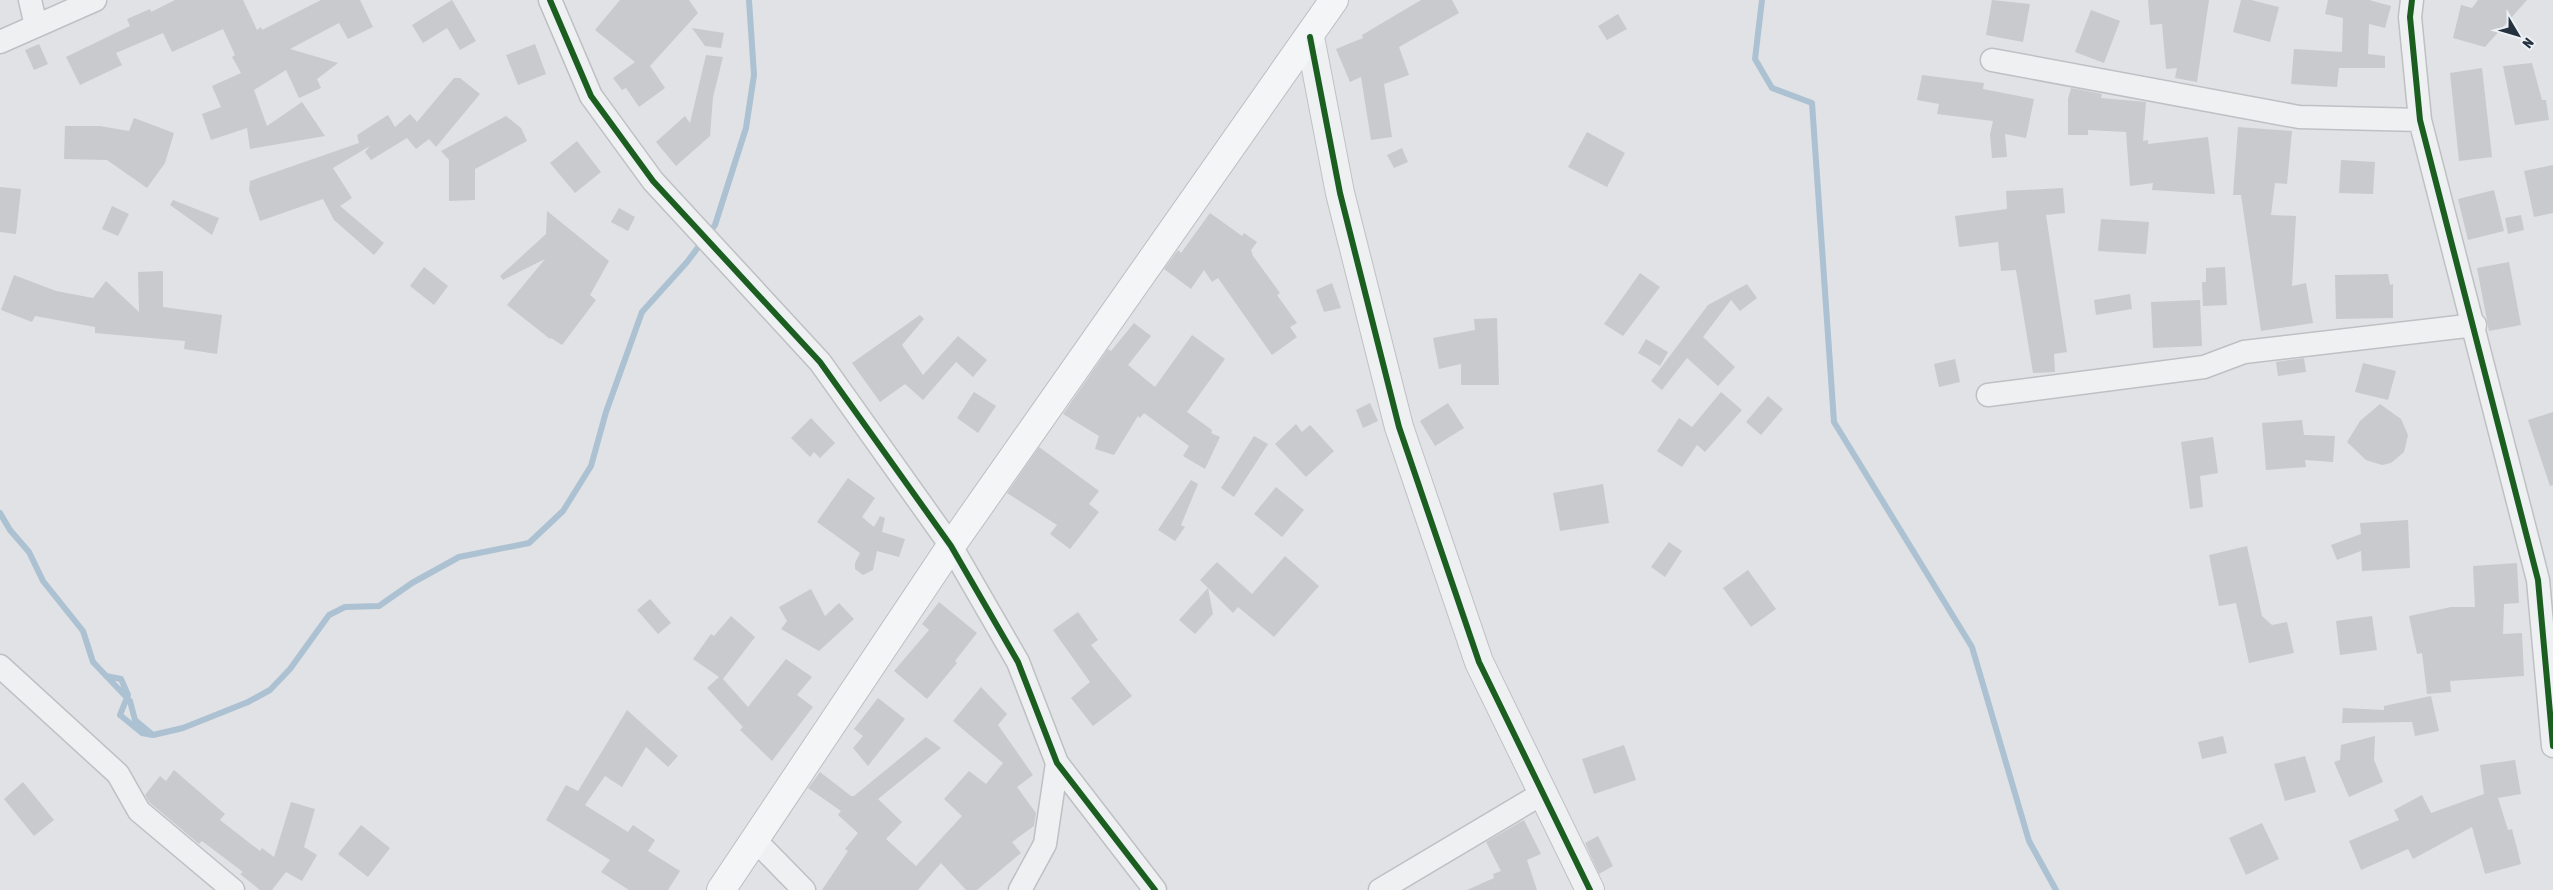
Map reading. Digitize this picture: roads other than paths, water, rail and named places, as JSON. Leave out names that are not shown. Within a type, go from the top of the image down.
[{"type":"main road","points":[[721,890],[951,546],[1310,37],[1334,0]]},
{"type":"street","points":[[30,0],[36,26]]},
{"type":"street","points":[[0,42],[95,0]]},
{"type":"street","points":[[550,0],[591,96],[653,181],[820,362],[951,546],[1018,662],[1057,763],[1155,890]]},
{"type":"street","points":[[2412,0],[2410,17],[2420,120],[2538,580],[2553,746]]},
{"type":"street","points":[[1310,37],[1340,193],[1399,427],[1479,662],[1590,890]]},
{"type":"street","points":[[1992,60],[2299,117],[2420,120]]},
{"type":"street","points":[[1988,395],[2204,367],[2244,352],[2474,325]]},
{"type":"street","points":[[0,666],[118,774],[139,811],[233,890]]},
{"type":"street","points":[[1020,890],[1045,844],[1057,763]]},
{"type":"street","points":[[1380,890],[1543,793]]},
{"type":"street","points":[[754,838],[804,890]]},
{"type":"waterway","points":[[0,513],[10,530],[29,552],[43,581],[83,631],[93,662],[130,701],[135,720],[153,735],[183,728],[248,702],[270,690],[290,669],[329,615],[345,607],[379,606],[412,583],[459,557],[529,543],[563,511],[591,466],[606,412],[642,312],[687,262],[715,225],[746,128],[754,75],[749,0]]},
{"type":"waterway","points":[[1762,0],[1755,59],[1772,88],[1812,103],[1834,422],[1972,647],[2029,841],[2056,890]]},
{"type":"waterway","points":[[106,676],[121,679],[128,695],[120,715],[142,733],[153,735]]}]
